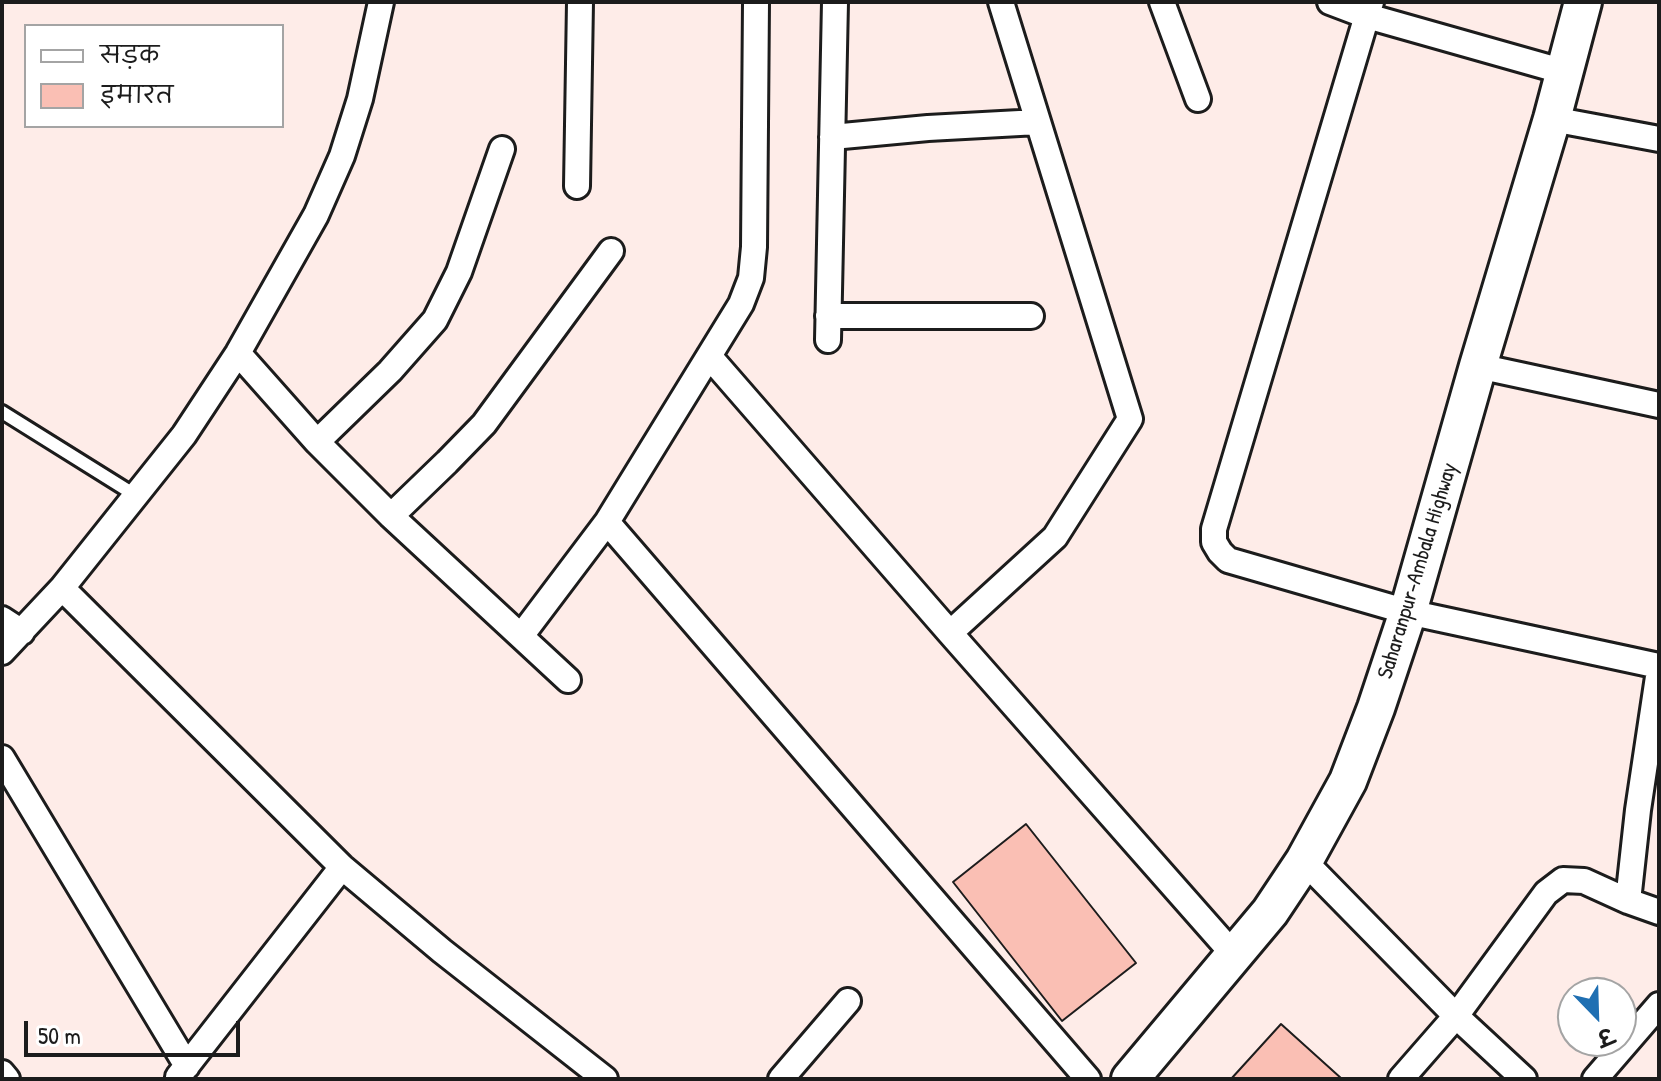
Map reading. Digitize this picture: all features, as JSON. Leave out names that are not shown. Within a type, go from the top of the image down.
[{"type":"main road","name":"Saharanpur-Ambala Highway","points":[[1130,1079],[1270,912],[1304,861],[1348,781],[1408,612],[1552,119],[1583,2]]},
{"type":"street","points":[[2,652],[12,626],[62,588],[184,435],[238,353],[316,215],[342,156],[360,99],[381,2]]},
{"type":"street","points":[[577,186],[580,2]]},
{"type":"street","points":[[521,636],[607,522],[741,304],[751,278],[754,247],[756,2]]},
{"type":"street","points":[[835,2],[828,328],[1031,316]]},
{"type":"street","points":[[950,633],[1055,537],[1130,419],[1001,2]]},
{"type":"street","points":[[1162,2],[1198,99]]},
{"type":"street","points":[[1330,2],[1369,9],[1565,72]]},
{"type":"street","points":[[1369,9],[1214,529],[1214,542],[1228,560],[1408,612],[1659,668],[1649,812],[1628,901]]},
{"type":"street","points":[[1552,119],[1659,139]]},
{"type":"street","points":[[832,137],[1038,122]]},
{"type":"street","points":[[317,442],[390,371],[435,320],[459,272],[502,149]]},
{"type":"street","points":[[391,516],[484,424],[611,251]]},
{"type":"street","points":[[238,353],[317,442],[391,516],[568,680]]},
{"type":"street","points":[[709,356],[1234,955]]},
{"type":"street","points":[[1478,366],[1659,405]]},
{"type":"street","points":[[607,522],[1088,1079]]},
{"type":"street","points":[[62,588],[342,867],[442,951],[605,1079]]},
{"type":"street","points":[[2,758],[182,1073],[342,867]]},
{"type":"street","points":[[1304,861],[1456,1016],[1524,1079]]},
{"type":"street","points":[[1401,1079],[1456,1016],[1546,893],[1563,880],[1584,881],[1659,912]]},
{"type":"street","points":[[781,1079],[848,1001]]},
{"type":"street","points":[[1595,1079],[1659,1005]]},
{"type":"street","points":[[2,1073],[7,1079]]},
{"type":"lane","points":[[2,412],[135,495]]},
{"type":"building","points":[[1026,824],[1136,963],[1062,1021],[953,882]]},
{"type":"building","points":[[1281,1024],[1342,1079],[1231,1079]]}]
